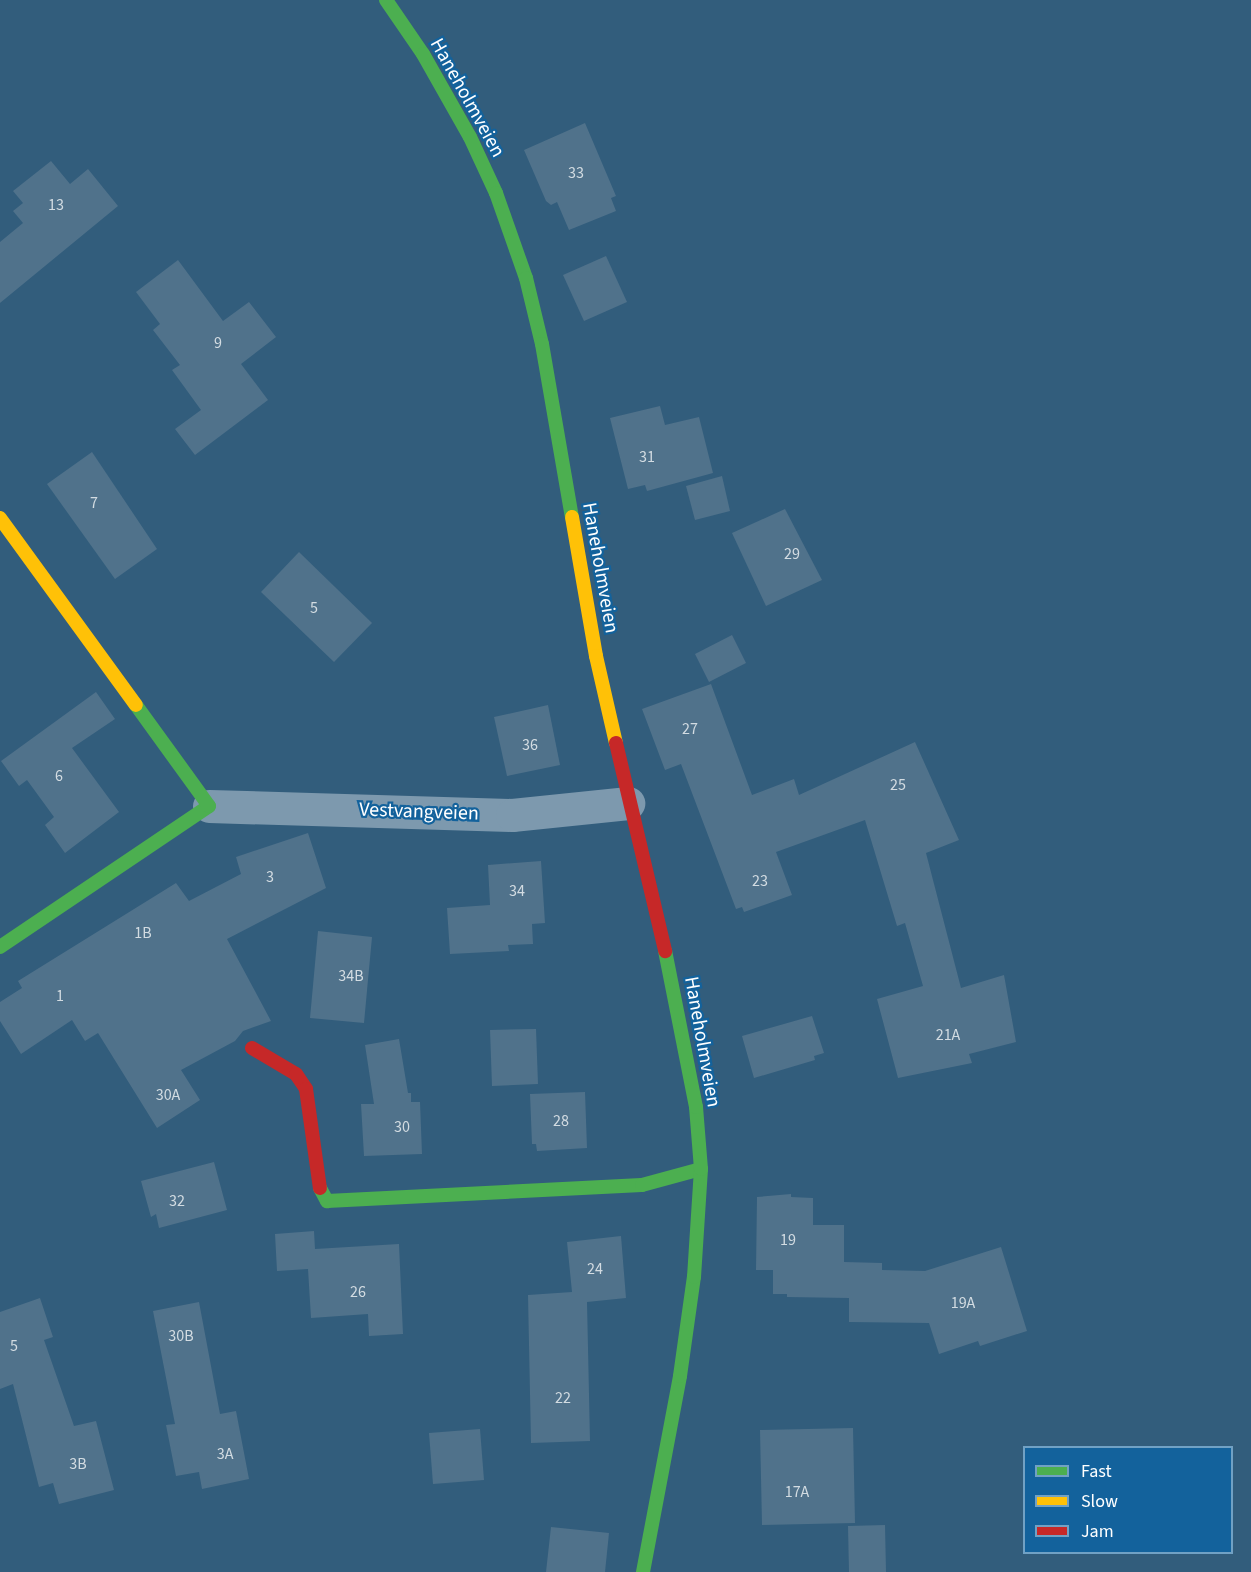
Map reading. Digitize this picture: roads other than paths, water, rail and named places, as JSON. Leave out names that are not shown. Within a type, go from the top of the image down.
[{"type":"main road","name":"Haneholmveien","points":[[386,0],[423,54],[470,137],[496,193],[526,278],[542,344],[596,656],[628,803],[681,1018],[696,1107],[701,1169],[694,1277],[680,1376],[643,1572]]},
{"type":"main road","points":[[0,518],[209,806],[0,947]]},
{"type":"main road","points":[[252,1048],[296,1074],[306,1089],[313,1155],[322,1196],[327,1201],[642,1185],[701,1169]]},
{"type":"street","name":"Vestvangveien","points":[[209,806],[512,815],[628,803]]}]
